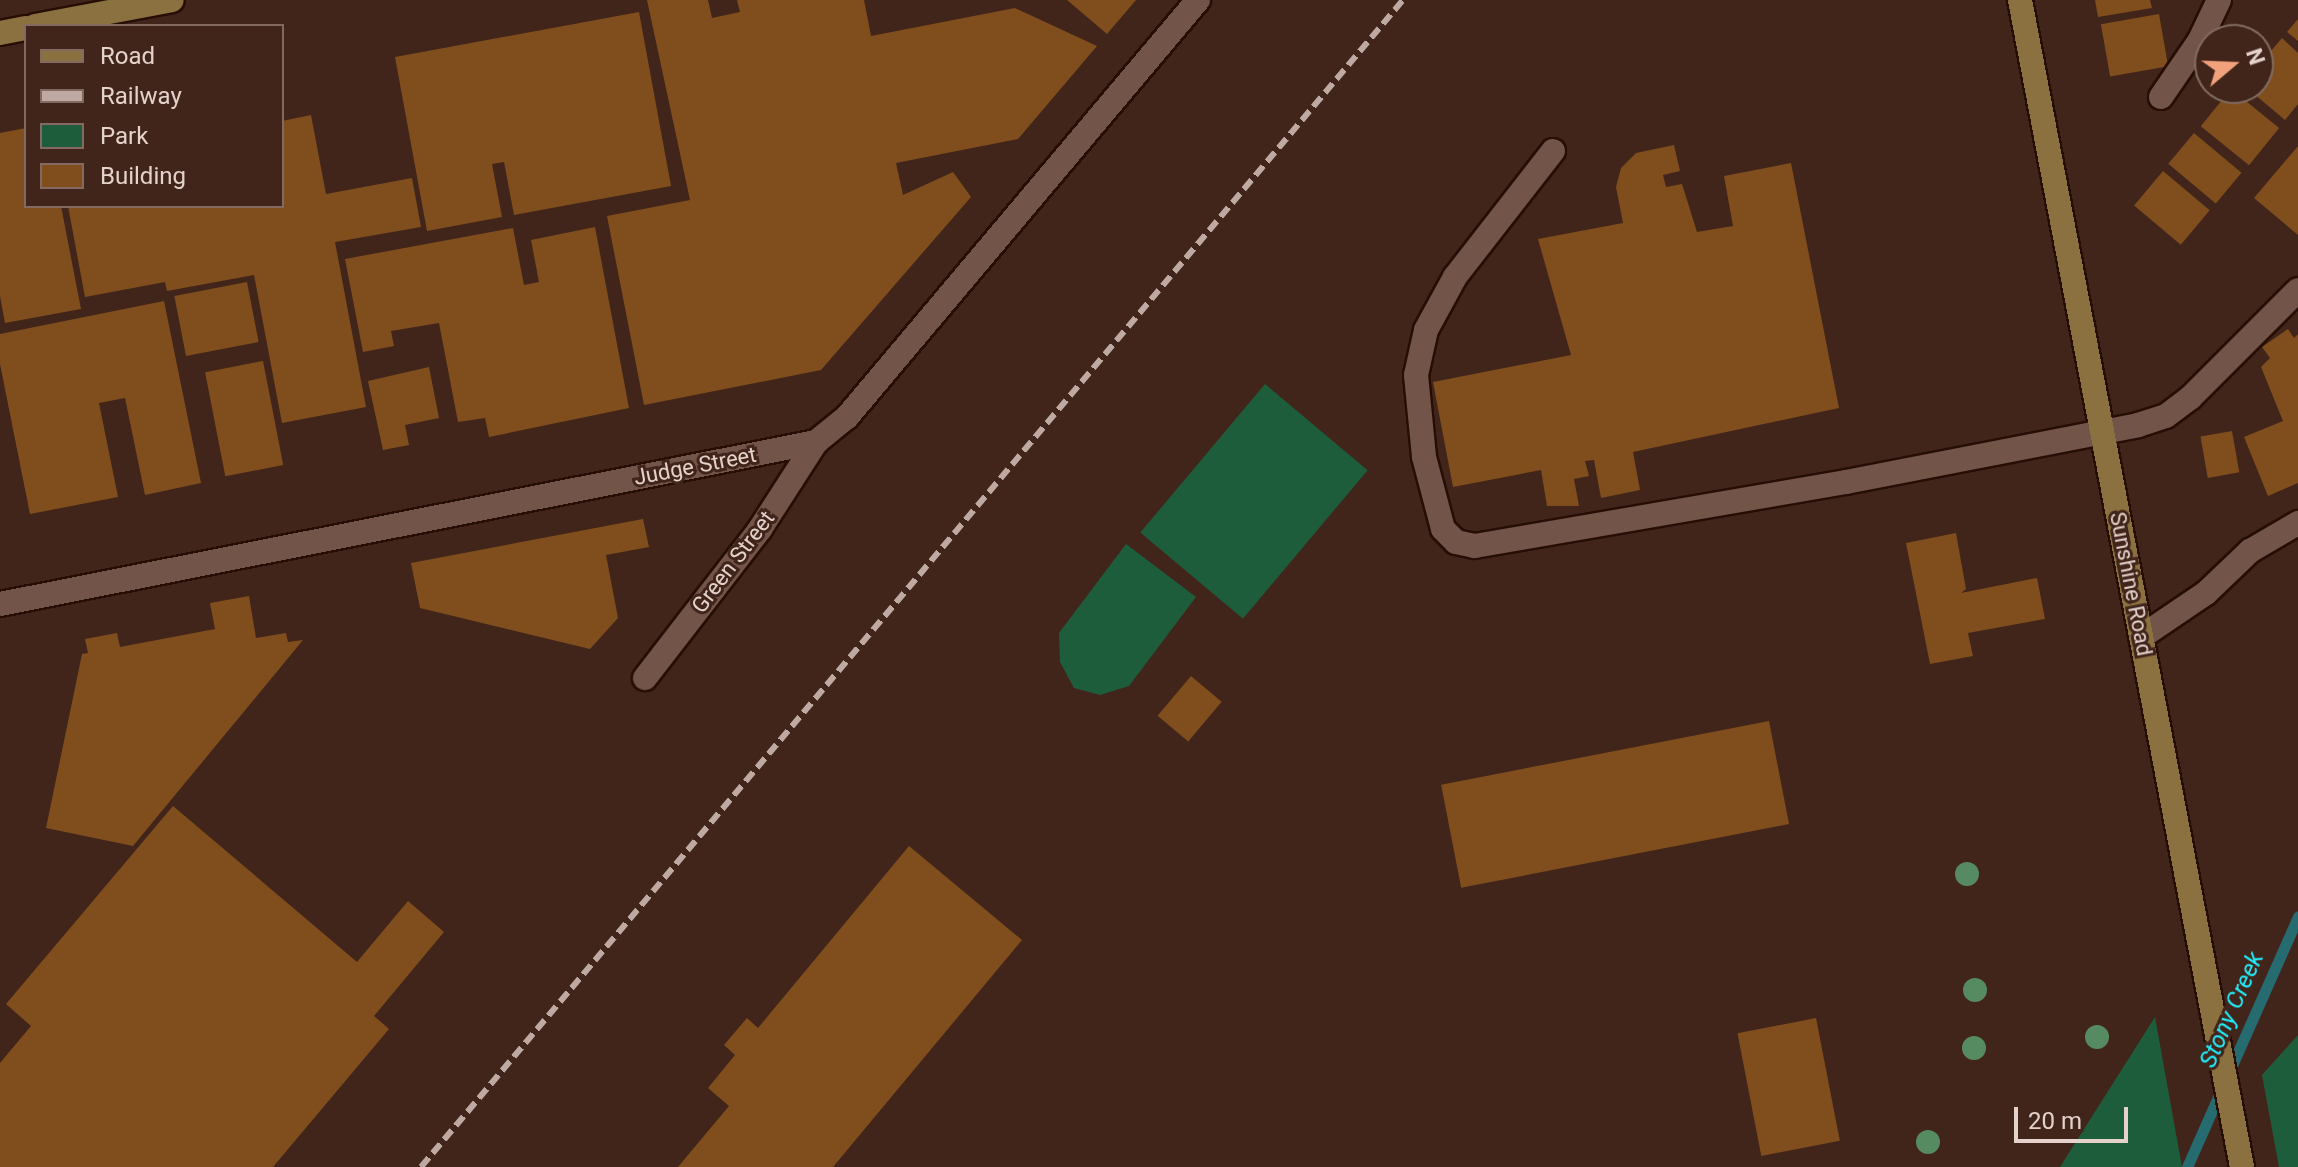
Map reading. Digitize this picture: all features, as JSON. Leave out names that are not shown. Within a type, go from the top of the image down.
[{"type":"main road","points":[[46,24],[172,0]]},
{"type":"main road","name":"Sunshine Road","points":[[2018,1],[2242,1167]]},
{"type":"main road","points":[[0,33],[24,28]]},
{"type":"street","name":"Judge Street","points":[[0,604],[816,442],[847,417],[1198,0]]},
{"type":"street","points":[[2161,97],[2200,40],[2219,0]]},
{"type":"street","points":[[1553,151],[1455,277],[1426,330],[1416,375],[1424,457],[1443,529],[1456,542],[1475,546],[2103,433],[2166,416],[2298,290]]},
{"type":"street","name":"Green Street","points":[[645,678],[760,529],[816,442]]},
{"type":"street","points":[[2141,637],[2206,593],[2250,551],[2298,523]]},
{"type":"green space","points":[[1265,384],[1368,470],[1243,619],[1140,533]]},
{"type":"green space","points":[[1126,544],[1196,597],[1129,686],[1100,695],[1074,688],[1060,662],[1059,633]]},
{"type":"green space","points":[[2155,1017],[2182,1167],[2060,1167]]},
{"type":"green space","points":[[2298,1035],[2298,1167],[2279,1167],[2262,1075]]},
{"type":"building","points":[[647,0],[708,0],[712,18],[740,12],[737,0],[864,0],[871,36],[1015,8],[1097,46],[1018,139],[896,163],[903,195],[953,172],[971,197],[821,370],[644,405],[607,216],[690,200]]},
{"type":"building","points":[[1067,0],[1136,0],[1107,34]]},
{"type":"building","points":[[2095,0],[2150,0],[2152,8],[2098,17]]},
{"type":"building","points":[[639,12],[671,186],[514,215],[504,162],[492,164],[502,217],[427,231],[395,57]]},
{"type":"building","points":[[2159,14],[2168,66],[2110,76],[2101,24]]},
{"type":"building","points":[[2298,19],[2298,41],[2287,32]]},
{"type":"building","points":[[2282,38],[2298,53],[2298,104],[2285,120],[2266,104],[2274,104],[2274,47]]},
{"type":"building","points":[[2219,104],[2250,104],[2279,128],[2249,165],[2201,126]]},
{"type":"building","points":[[311,115],[326,194],[412,178],[421,227],[335,242],[366,407],[282,423],[254,275],[167,291],[165,282],[85,297],[68,208],[284,208],[284,121]]},
{"type":"building","points":[[24,128],[24,208],[61,208],[81,309],[5,323],[0,296],[0,133]]},
{"type":"building","points":[[2194,133],[2241,173],[2216,203],[2168,164]]},
{"type":"building","points":[[1674,145],[1680,171],[1663,175],[1666,187],[1682,184],[1697,232],[1733,226],[1724,176],[1791,163],[1839,408],[1633,452],[1640,490],[1601,498],[1594,460],[1585,461],[1589,476],[1574,479],[1579,506],[1547,506],[1541,470],[1453,487],[1433,382],[1571,355],[1538,239],[1623,223],[1616,187],[1621,168],[1636,153]]},
{"type":"building","points":[[2298,146],[2298,235],[2254,198]]},
{"type":"building","points":[[2163,171],[2210,210],[2181,245],[2134,205]]},
{"type":"building","points":[[595,227],[629,408],[489,437],[485,418],[458,422],[439,323],[391,331],[394,346],[363,352],[345,259],[513,228],[524,285],[539,282],[531,240]]},
{"type":"building","points":[[247,282],[259,342],[186,356],[174,296]]},
{"type":"building","points":[[164,301],[201,483],[145,495],[125,398],[99,403],[118,497],[30,514],[0,364],[0,334]]},
{"type":"building","points":[[2288,329],[2294,338],[2298,334],[2298,483],[2268,496],[2244,437],[2283,421],[2261,367],[2270,358],[2262,347]]},
{"type":"building","points":[[263,361],[283,465],[225,476],[205,372]]},
{"type":"building","points":[[429,367],[439,418],[405,425],[409,445],[383,450],[368,381]]},
{"type":"building","points":[[2232,431],[2239,472],[2208,478],[2200,437]]},
{"type":"building","points":[[643,519],[649,547],[606,555],[618,618],[590,649],[420,608],[411,563]]},
{"type":"building","points":[[1956,533],[1966,589],[1961,593],[2037,578],[2045,619],[1968,633],[1973,656],[1930,664],[1906,543]]},
{"type":"building","points":[[249,596],[256,638],[286,633],[288,642],[303,640],[133,846],[46,828],[82,654],[88,653],[85,639],[117,633],[120,647],[215,629],[210,603]]},
{"type":"building","points":[[1191,676],[1222,702],[1188,742],[1158,716]]},
{"type":"building","points":[[1769,721],[1789,824],[1461,888],[1441,785]]},
{"type":"building","points":[[173,806],[357,962],[408,901],[444,932],[374,1016],[389,1029],[273,1167],[0,1167],[0,1063],[31,1026],[6,1004]]},
{"type":"building","points":[[909,846],[1022,940],[833,1167],[678,1167],[729,1106],[708,1088],[735,1055],[724,1045],[747,1018],[758,1028]]},
{"type":"building","points":[[1816,1018],[1840,1141],[1761,1156],[1737,1033]]},
{"type":"waterway","name":"Stony Creek","points":[[2187,1167],[2298,916]]},
{"type":"railway","points":[[421,1167],[1403,0]]}]
